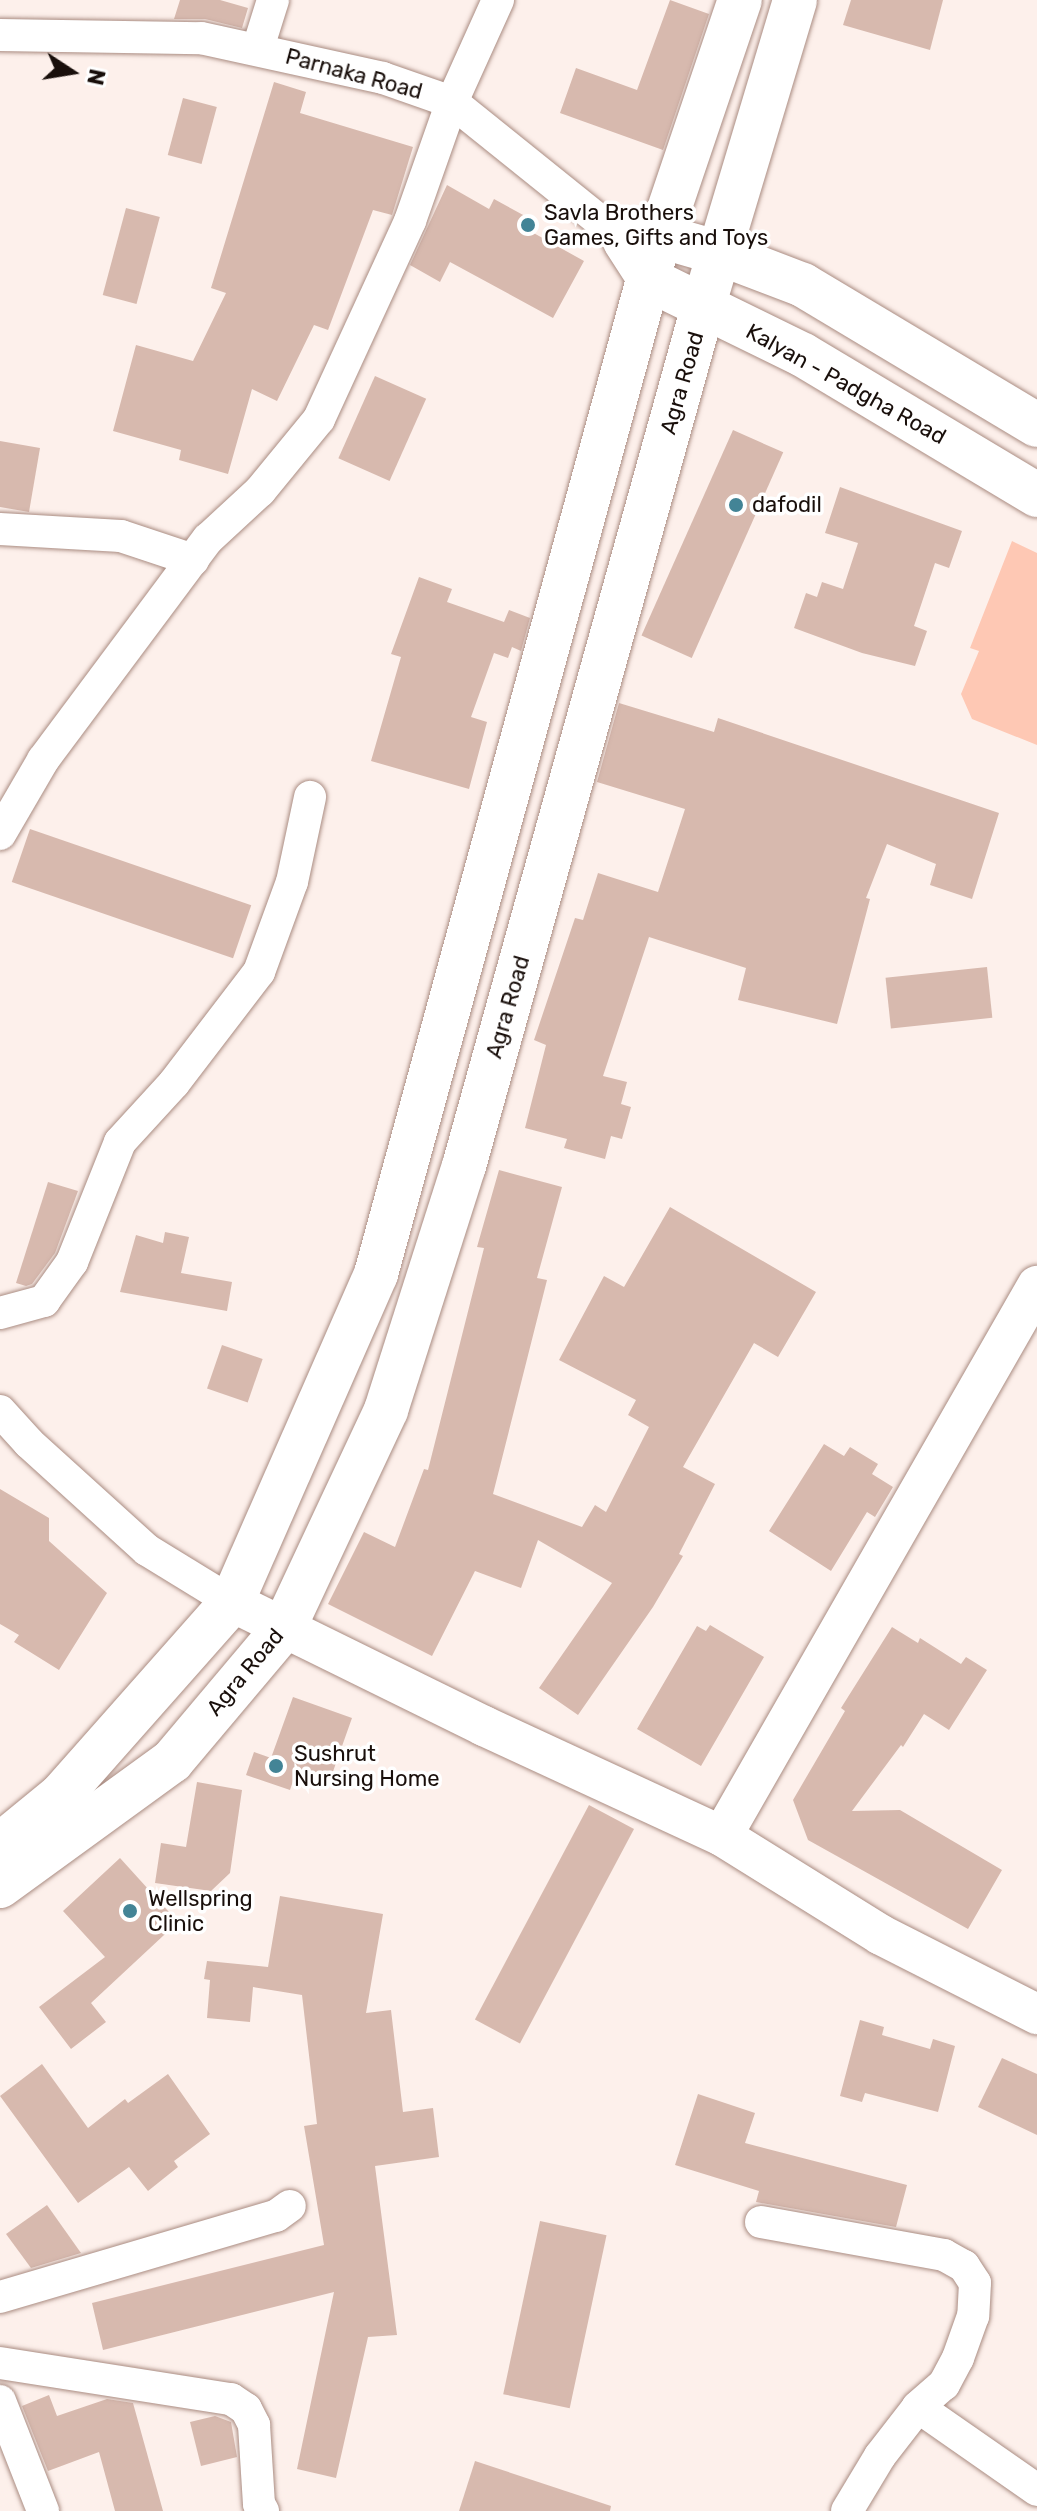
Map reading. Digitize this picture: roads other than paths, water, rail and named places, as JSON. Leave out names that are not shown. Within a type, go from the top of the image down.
[{"type":"main road","points":[[0,1845],[61,1795],[232,1602],[376,1274],[650,280],[642,239],[740,0]]},
{"type":"main road","name":"Agra Road","points":[[0,1886],[172,1761],[284,1628],[386,1410],[441,1237],[703,307],[795,0]]},
{"type":"main road","points":[[642,239],[719,253],[803,285],[1036,424],[1000,471]]},
{"type":"main road","name":"Kalyan - Padgha Road","points":[[650,280],[803,355],[1037,495]]},
{"type":"street","points":[[258,48],[273,0]]},
{"type":"street","points":[[0,834],[43,760],[208,539],[260,491],[319,419],[410,221],[452,102],[498,0]]},
{"type":"street","name":"Parnaka Road","points":[[0,35],[201,38],[258,48],[383,78],[452,102],[642,239]]},
{"type":"street","points":[[0,529],[121,536],[193,560]]},
{"type":"street","points":[[0,1313],[44,1301],[72,1262],[120,1142],[174,1083],[259,972],[292,882],[310,797]]},
{"type":"street","points":[[722,1836],[1037,1286]]},
{"type":"street","points":[[0,1411],[29,1443],[147,1550],[232,1602],[484,1726],[722,1836],[881,1935],[1037,2014]]},
{"type":"street","points":[[0,2297],[262,2221],[290,2206]]},
{"type":"street","points":[[761,2222],[944,2255],[964,2266],[975,2283],[973,2316],[958,2358],[944,2384],[918,2407],[880,2456],[847,2511]]},
{"type":"street","points":[[0,2363],[231,2399],[246,2409],[254,2425],[259,2504],[263,2511]]},
{"type":"street","points":[[0,2401],[43,2511]]},
{"type":"street","points":[[918,2407],[1037,2490]]},
{"type":"place","name":"Savla Brothers Games, Gifts and Toys","points":[[528,225]]},
{"type":"place","name":"dafodil","points":[[736,505]]},
{"type":"place","name":"Sushrut Nursing Home","points":[[276,1766]]},
{"type":"place","name":"Wellspring Clinic","points":[[130,1911]]}]
